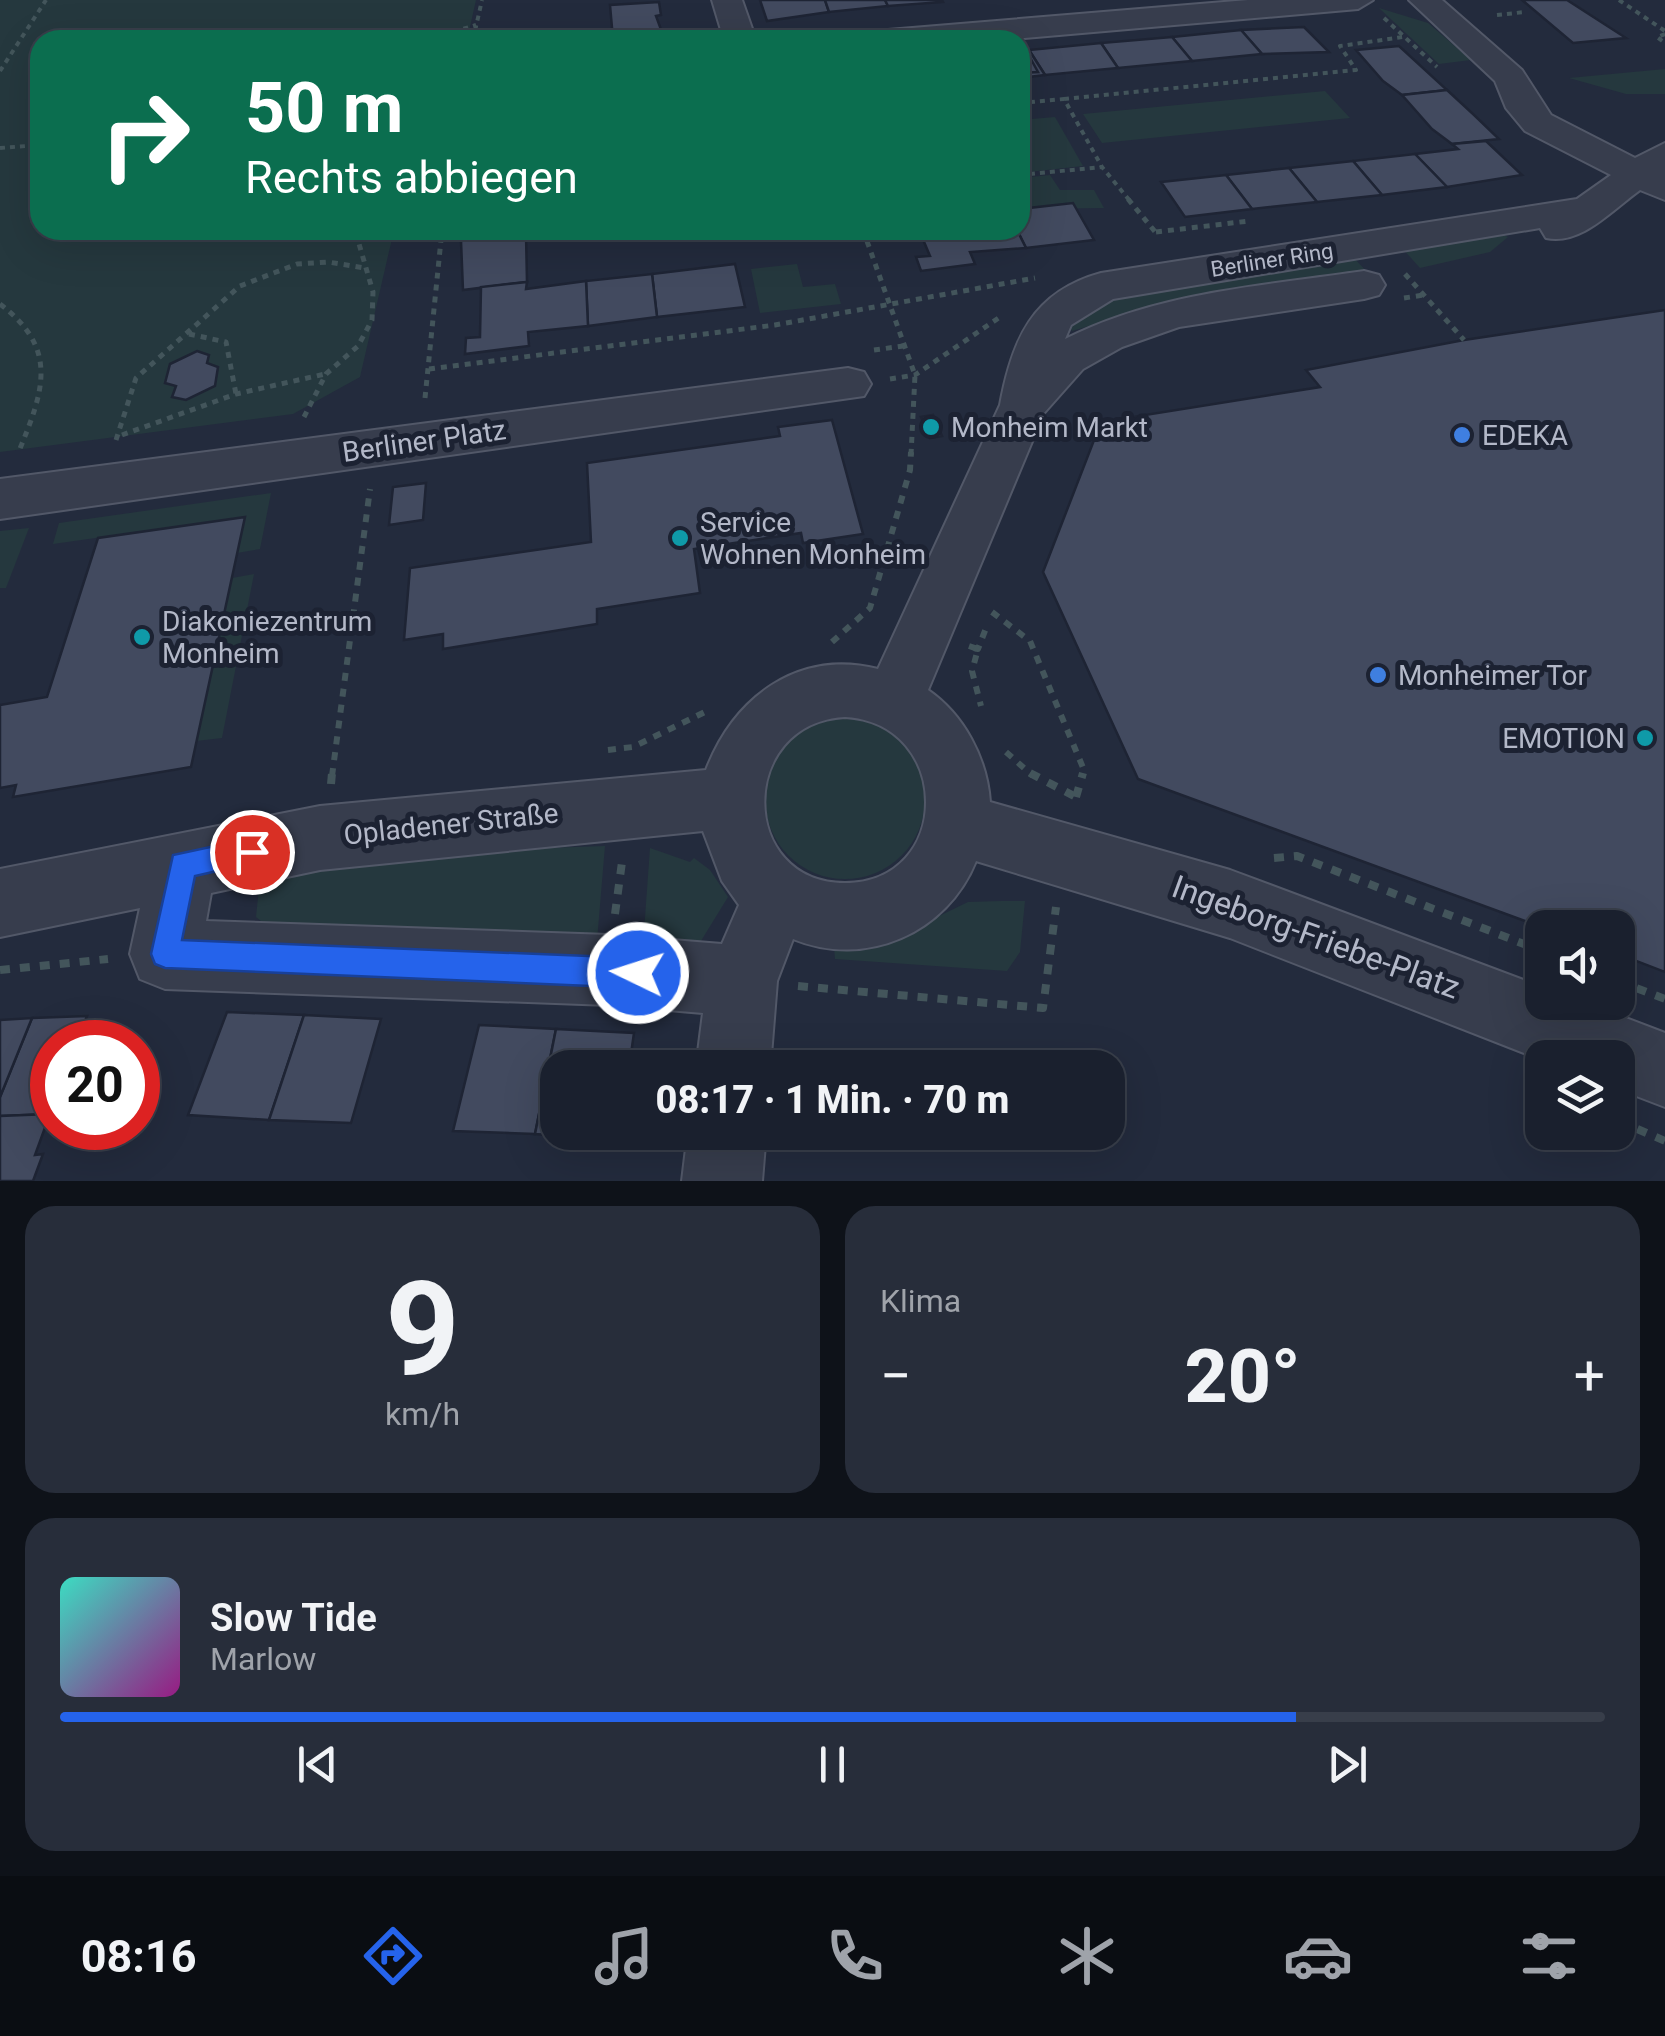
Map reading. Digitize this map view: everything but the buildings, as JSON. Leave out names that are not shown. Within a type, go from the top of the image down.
[{"type":"street","points":[[727,0],[737,30]]},
{"type":"street","points":[[1006,30],[1358,0]]},
{"type":"street","points":[[1424,0],[1510,77],[1524,108],[1538,123],[1657,172]]},
{"type":"street","name":"Berliner Ring","points":[[1024,405],[1072,354],[1171,316],[1406,291],[1525,252],[1657,172]]},
{"type":"street","name":"Berliner Ring","points":[[893,702],[1024,405],[1031,362],[1054,316],[1101,287],[1592,208]]},
{"type":"street","name":"Berliner Platz","points":[[8,478],[100,485],[848,384]]},
{"type":"street","points":[[858,693],[893,702],[940,738],[954,765],[962,794],[960,825],[948,858],[923,888],[890,907],[852,916],[812,910],[776,894],[750,867],[733,834],[728,798],[737,762],[746,746],[756,731],[786,708],[820,695],[858,693]]},
{"type":"street","name":"Opladener Straße","points":[[0,903],[320,838],[728,798]]},
{"type":"street","name":"Ingeborg-Friebe-Platz","points":[[960,825],[1077,828],[1230,904],[1665,1070]]},
{"type":"street","points":[[183,865],[165,954],[609,970],[742,981]]},
{"type":"street","points":[[735,1050],[742,981],[776,894]]},
{"type":"street","points":[[722,1181],[725,1150]]},
{"type":"path","points":[[0,71],[46,0]]},
{"type":"path","points":[[475,30],[482,0]]},
{"type":"path","points":[[1619,0],[1665,33],[1657,37],[1665,43]]},
{"type":"path","points":[[459,30],[476,25]]},
{"type":"path","points":[[1030,102],[1356,70],[1340,52],[1340,46],[1404,36]]},
{"type":"path","points":[[1423,68],[1437,66]]},
{"type":"path","points":[[1064,99],[1102,167],[1163,244]]},
{"type":"path","points":[[0,148],[30,146]]},
{"type":"path","points":[[1030,174],[1102,167]]},
{"type":"path","points":[[299,458],[306,411],[326,374],[358,346],[372,320],[374,292],[358,240]]},
{"type":"path","points":[[424,404],[441,240]]},
{"type":"path","points":[[825,648],[870,608],[910,470],[915,375],[866,240]]},
{"type":"path","points":[[1378,244],[1406,291],[1464,340]]},
{"type":"path","points":[[100,485],[136,378],[240,286],[297,264],[328,262],[365,268]]},
{"type":"path","points":[[429,369],[889,306],[988,282],[1040,278]]},
{"type":"path","points":[[0,304],[31,332],[42,355],[43,394],[8,478]]},
{"type":"path","points":[[848,384],[915,375],[1011,309]]},
{"type":"path","points":[[188,333],[226,342],[238,381],[236,394]]},
{"type":"path","points":[[117,436],[236,394],[326,374]]},
{"type":"path","points":[[349,788],[330,791],[377,448]]},
{"type":"path","points":[[978,649],[998,595]]},
{"type":"path","points":[[742,981],[1043,1008],[1077,828],[1074,796],[1084,770],[1030,641],[992,612]]},
{"type":"path","points":[[595,752],[633,746],[711,709]]},
{"type":"path","points":[[1265,858],[1297,856],[1525,945]]},
{"type":"path","points":[[0,970],[165,954]]},
{"type":"path","points":[[1635,988],[1665,999]]},
{"type":"path","points":[[1635,1128],[1665,1141]]},
{"type":"shaded area","points":[[0,0],[476,0],[469,30],[30,30],[30,240],[392,240],[360,377],[293,414],[0,452]]},
{"type":"shaded area","points":[[1379,8],[1428,23],[1471,60],[1439,64]]},
{"type":"shaded area","points":[[1665,69],[1665,94],[1626,94],[1569,78]]},
{"type":"shaded area","points":[[1325,91],[1350,118],[1102,143],[1083,114]]},
{"type":"shaded area","points":[[1055,117],[1083,166],[1030,172],[1030,119]]},
{"type":"shaded area","points":[[1050,175],[1060,190],[1094,190],[1104,208],[1030,209],[1030,177]]},
{"type":"shaded area","points":[[1499,233],[1508,237],[1490,252],[1420,268],[1402,248]]},
{"type":"shaded area","points":[[1352,256],[1370,275],[1110,320],[1072,331],[1069,324],[1110,296]]},
{"type":"shaded area","points":[[797,264],[803,287],[835,284],[841,304],[760,313],[751,269]]},
{"type":"shaded area","points":[[271,493],[260,549],[237,553],[244,517],[53,544],[59,523]]},
{"type":"shaded area","points":[[29,528],[6,588],[0,588],[0,531]]},
{"type":"shaded area","points":[[254,574],[222,738],[196,741],[232,578]]},
{"type":"shaded area","points":[[845,719],[876,725],[902,742],[919,768],[925,799],[919,830],[902,856],[876,873],[845,879],[814,873],[788,856],[771,830],[765,799],[771,768],[788,742],[814,725]]},
{"type":"shaded area","points":[[605,846],[597,941],[266,925],[256,917],[260,878],[514,849]]},
{"type":"shaded area","points":[[650,848],[690,862],[694,858],[710,870],[728,897],[696,949],[643,945]]},
{"type":"shaded area","points":[[1025,901],[1020,952],[1007,971],[835,959],[834,947],[890,940],[968,902]]},
{"type":"place","name":"Monheim Markt","points":[[931,427]]},
{"type":"place","name":"EDEKA","points":[[1462,435]]},
{"type":"place","name":"Service Wohnen Monheim","points":[[680,538]]},
{"type":"place","name":"Diakoniezentrum Monheim","points":[[142,637]]},
{"type":"place","name":"Monheimer Tor","points":[[1378,675]]},
{"type":"place","name":"EMOTION","points":[[1645,738]]},
{"type":"route","points":[[252,852],[183,865],[165,954],[638,973]]}]
